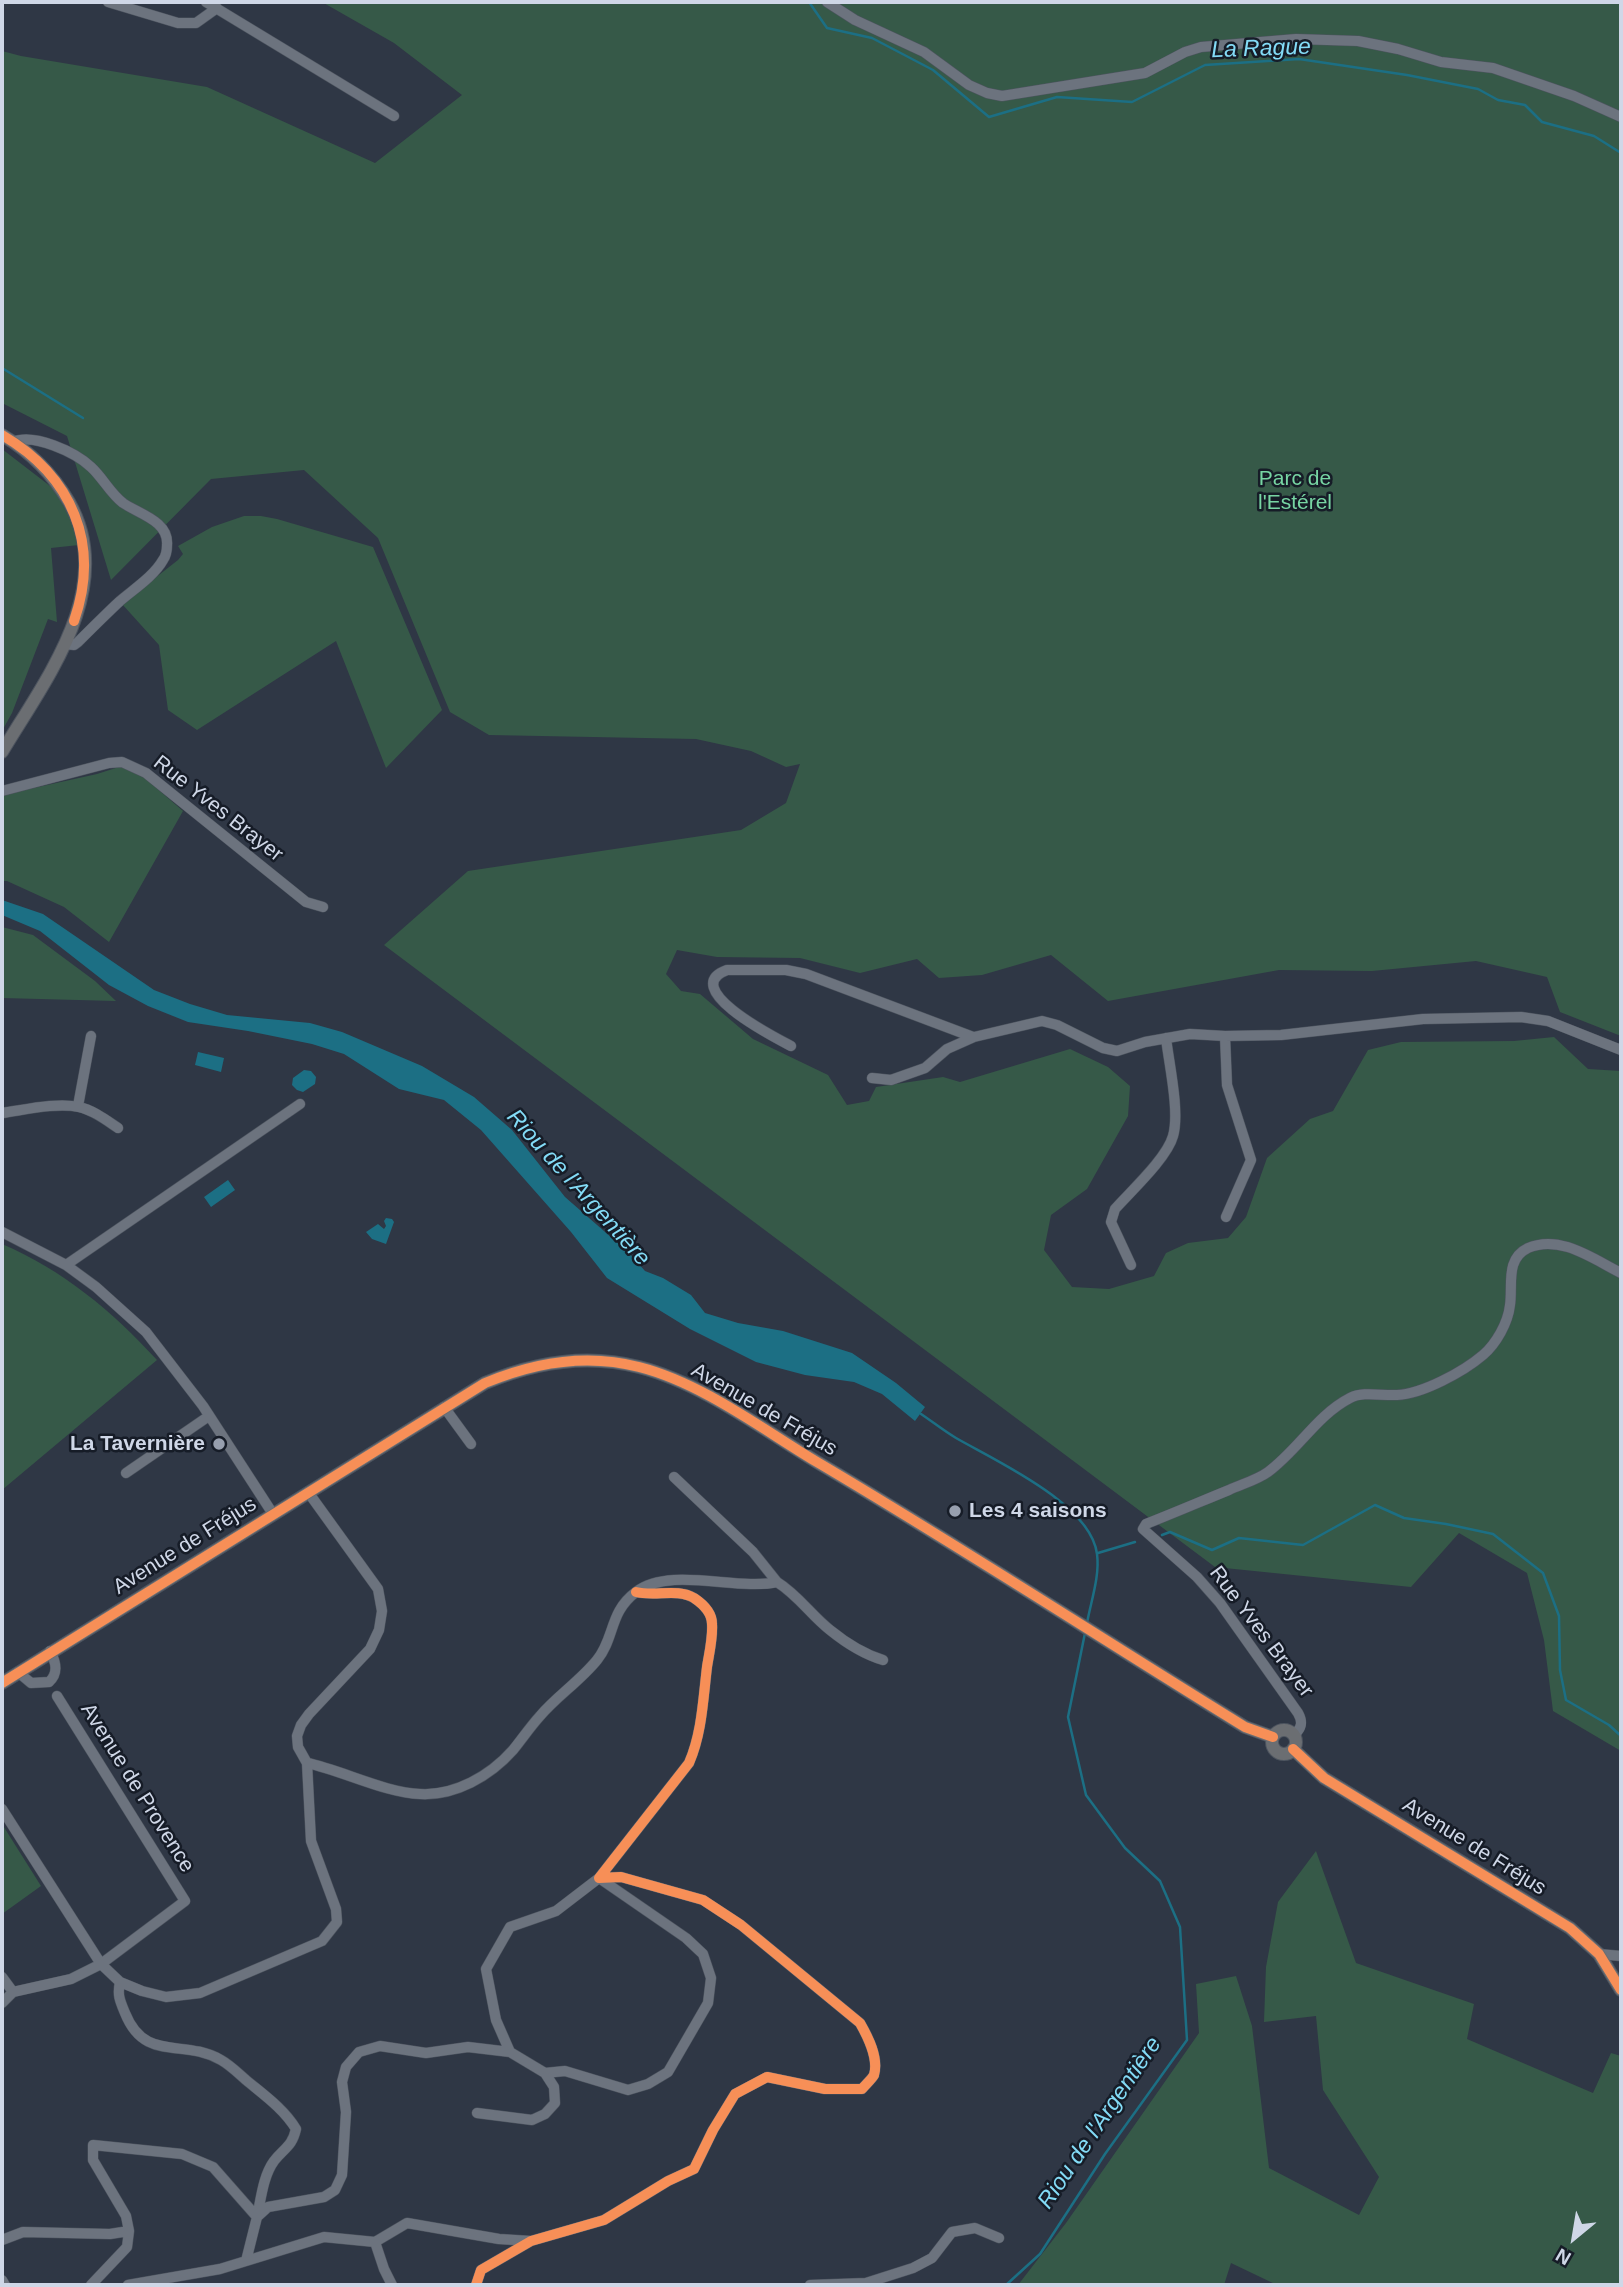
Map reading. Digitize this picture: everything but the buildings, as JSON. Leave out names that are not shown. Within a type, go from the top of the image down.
[{"type":"main road","points":[[2,752],[65,644],[78,611],[84,586],[85,565],[83,539],[72,509],[54,478],[34,457],[7,438]]},
{"type":"main road","name":"Avenue de Fréjus","points":[[2,1683],[485,1383],[530,1366],[586,1360],[639,1367],[664,1375],[718,1402],[1245,1727],[1273,1737]]},
{"type":"main road","points":[[1280,1730],[1290,1731],[1294,1735],[1296,1740],[1293,1749],[1283,1753],[1277,1751],[1273,1737],[1280,1730]]},
{"type":"main road","name":"Avenue de Fréjus","points":[[1293,1749],[1324,1777],[1570,1928],[1599,1954],[1621,1990]]},
{"type":"street","points":[[108,2],[178,23],[196,23],[217,8]]},
{"type":"street","points":[[206,2],[394,116]]},
{"type":"street","points":[[827,2],[855,20],[924,52],[969,85],[1002,96],[1145,73],[1185,52],[1201,47],[1296,38],[1358,41],[1441,62],[1493,68],[1574,96],[1621,117]]},
{"type":"street","points":[[7,438],[22,438],[48,444],[79,457],[123,502],[166,532],[164,559],[156,570],[78,642],[74,645],[65,644]]},
{"type":"street","name":"Rue Yves Brayer","points":[[2,791],[122,762],[146,774],[306,902],[323,906]]},
{"type":"street","points":[[146,774],[157,768]]},
{"type":"street","points":[[791,1046],[768,1035],[715,993],[712,981],[718,974],[727,970],[786,970],[806,974],[974,1037]]},
{"type":"street","points":[[872,1078],[891,1080],[925,1068],[947,1049],[974,1037],[1042,1021],[1057,1024],[1104,1048],[1116,1051],[1190,1034],[1225,1037],[1281,1035],[1423,1019],[1508,1017],[1548,1021],[1621,1050]]},
{"type":"street","points":[[78,1106],[91,1036]]},
{"type":"street","points":[[1225,1037],[1227,1085],[1251,1160],[1226,1217]]},
{"type":"street","points":[[1131,1265],[1111,1222],[1112,1215],[1166,1152],[1173,1137],[1176,1118],[1166,1038]]},
{"type":"street","points":[[66,1265],[300,1104]]},
{"type":"street","points":[[2,1113],[78,1106],[118,1128]]},
{"type":"street","points":[[2,1232],[66,1265],[96,1287],[146,1332],[209,1416],[274,1514]]},
{"type":"street","name":"Rue Yves Brayer","points":[[1294,1735],[1301,1726],[1298,1713],[1220,1604],[1198,1577],[1143,1529],[1146,1524],[1265,1474],[1285,1459],[1324,1417],[1353,1396],[1399,1395],[1422,1390],[1485,1354],[1502,1330],[1510,1307],[1510,1277],[1515,1260],[1524,1250],[1552,1243],[1565,1245],[1621,1273]]},
{"type":"street","points":[[444,1407],[471,1444]]},
{"type":"street","points":[[127,1473],[209,1416]]},
{"type":"street","points":[[674,1477],[753,1552],[777,1582],[791,1590],[830,1630],[865,1654],[883,1660]]},
{"type":"street","points":[[2,1809],[102,1964],[120,1982],[142,1992],[166,1997],[200,1993],[322,1941],[337,1922],[336,1909],[311,1841],[307,1763],[298,1747],[297,1735],[301,1726],[370,1649],[379,1630],[382,1611],[378,1589],[308,1492]]},
{"type":"street","points":[[307,1763],[419,1794],[448,1792],[469,1784],[492,1770],[512,1751],[540,1716],[597,1660],[607,1644],[614,1618],[636,1592],[660,1582],[699,1581],[763,1585],[777,1582]]},
{"type":"street","points":[[510,2053],[496,2020],[486,1969],[510,1927],[556,1911],[600,1878],[656,1802],[689,1763],[697,1744],[713,1623],[710,1614],[692,1597],[679,1593],[646,1595],[636,1592]]},
{"type":"street","points":[[18,1672],[31,1683],[52,1688],[56,1667],[50,1651]]},
{"type":"street","name":"Avenue de Provence","points":[[52,1688],[185,1901],[102,1964]]},
{"type":"street","points":[[475,2285],[481,2270],[531,2241],[604,2220],[668,2181],[694,2169],[735,2094],[767,2077],[825,2089],[862,2089],[874,2076],[870,2039],[860,2023],[741,1925],[703,1900],[621,1877],[600,1878]]},
{"type":"street","points":[[545,2073],[565,2071],[628,2090],[648,2084],[668,2072],[708,2003],[711,1978],[703,1955],[686,1937],[600,1878]]},
{"type":"street","points":[[1599,1954],[1621,1956]]},
{"type":"street","points":[[2,2003],[13,1992],[71,1979],[102,1964]]},
{"type":"street","points":[[2,1977],[13,1992]]},
{"type":"street","points":[[120,1982],[117,1995],[130,2026],[148,2043],[208,2054],[222,2060],[288,2115],[296,2129],[293,2141],[274,2161],[267,2174],[246,2261]]},
{"type":"street","points":[[257,2217],[268,2207],[324,2197],[335,2190],[342,2175],[346,2112],[342,2082],[346,2067],[359,2052],[380,2046],[426,2053],[468,2047],[510,2053],[545,2073],[554,2087],[555,2103],[545,2114],[532,2120],[477,2113]]},
{"type":"street","points":[[91,2285],[127,2247],[129,2231],[126,2216],[93,2160],[93,2145],[182,2154],[213,2166],[257,2217]]},
{"type":"street","points":[[128,2285],[220,2269],[324,2236],[375,2242],[407,2223],[499,2239],[531,2241]]},
{"type":"street","points":[[810,2285],[866,2283],[913,2268],[932,2258],[952,2232],[975,2228],[999,2238]]},
{"type":"street","points":[[2,2240],[23,2232],[110,2234],[129,2231]]},
{"type":"street","points":[[375,2242],[392,2285]]},
{"type":"street","points":[[2,2280],[5,2285]]},
{"type":"green space","name":"Parc de l'Estérel","points":[[322,2],[1621,2],[1621,1036],[1560,1012],[1547,977],[1476,961],[1372,971],[1279,970],[1108,1001],[1051,955],[982,975],[939,978],[917,959],[860,973],[800,958],[717,957],[677,950],[666,974],[681,991],[700,994],[753,1039],[828,1075],[847,1105],[869,1101],[876,1087],[943,1077],[960,1082],[1070,1049],[1108,1067],[1130,1086],[1128,1116],[1087,1189],[1051,1215],[1044,1250],[1072,1287],[1109,1289],[1154,1276],[1166,1253],[1188,1243],[1228,1238],[1246,1217],[1267,1158],[1310,1119],[1333,1111],[1368,1050],[1401,1042],[1514,1041],[1554,1037],[1588,1069],[1621,1071],[1621,1751],[1553,1711],[1544,1640],[1527,1573],[1459,1533],[1411,1587],[1215,1567],[384,945],[468,871],[741,830],[786,803],[800,764],[786,767],[751,751],[696,739],[489,735],[450,712],[378,538],[304,470],[211,479],[111,580],[67,436],[2,403],[2,51],[207,87],[375,163],[462,95],[394,43]]},
{"type":"green space","points":[[2,449],[54,489],[73,523],[79,545],[51,548],[57,622],[48,619],[12,713],[2,731]]},
{"type":"green space","points":[[244,516],[277,519],[373,547],[442,710],[386,768],[336,641],[197,730],[168,710],[159,645],[122,604],[178,560],[183,554],[178,546],[212,527]]},
{"type":"green space","points":[[122,766],[146,779],[183,811],[109,942],[64,907],[2,881],[2,795]]},
{"type":"green space","points":[[2,927],[33,935],[95,981],[116,1001],[2,998]]},
{"type":"green space","points":[[2,1244],[46,1266],[86,1293],[157,1360],[2,1490]]},
{"type":"green space","points":[[2,1824],[41,1886],[2,1914]]},
{"type":"green space","points":[[1316,1851],[1356,1963],[1474,2004],[1467,2039],[1593,2093],[1611,2053],[1621,2056],[1621,2285],[1277,2285],[1231,2263],[1224,2285],[1018,2285],[1066,2223],[1199,2033],[1196,1984],[1236,1976],[1252,2026],[1269,2168],[1359,2215],[1379,2177],[1323,2090],[1316,2016],[1264,2022],[1266,1967],[1278,1902]]},
{"type":"water","points":[[2,900],[43,914],[154,990],[227,1015],[310,1023],[342,1032],[422,1066],[474,1097],[512,1130],[565,1197],[628,1252],[645,1271],[663,1278],[691,1295],[705,1313],[738,1323],[783,1331],[852,1353],[925,1407],[915,1421],[882,1394],[854,1382],[805,1375],[756,1362],[690,1329],[607,1278],[571,1232],[481,1130],[444,1100],[399,1089],[344,1054],[312,1044],[188,1022],[148,1006],[109,985],[40,931],[2,915]]},
{"type":"water","points":[[198,1052],[224,1058],[221,1072],[195,1065]]},
{"type":"water","points":[[304,1070],[311,1071],[316,1077],[315,1084],[303,1092],[292,1085],[293,1078]]},
{"type":"water","points":[[228,1180],[235,1190],[211,1207],[204,1197]]},
{"type":"water","points":[[386,1218],[394,1222],[386,1244],[372,1239],[366,1232],[378,1224],[384,1229]]},
{"type":"waterway","name":"La Rague","points":[[809,2],[827,28],[872,38],[933,70],[989,117],[1057,97],[1132,102],[1205,65],[1299,59],[1478,89],[1498,100],[1525,105],[1542,122],[1594,136],[1621,153]]},
{"type":"waterway","points":[[2,368],[83,418]]},
{"type":"waterway","name":"Riou de l'Argentière","points":[[921,1414],[956,1438],[1039,1486],[1078,1518],[1091,1536],[1098,1562],[1087,1623]]},
{"type":"waterway","points":[[1162,1535],[1170,1532],[1212,1550],[1239,1538],[1303,1545],[1375,1505],[1404,1518],[1493,1534],[1543,1573],[1559,1616],[1560,1670],[1566,1700],[1609,1725],[1621,1736]]},
{"type":"waterway","points":[[1098,1553],[1135,1542]]},
{"type":"waterway","name":"Riou de l'Argentière","points":[[1006,2285],[1040,2254],[1105,2154],[1187,2040],[1180,1927],[1160,1881],[1125,1848],[1086,1795],[1068,1717],[1085,1633]]},
{"type":"cycle path","points":[[2,435],[47,471],[63,492],[74,514],[82,539],[84,565],[82,593],[74,621]]},
{"type":"cycle path","points":[[2,1683],[485,1383],[542,1365],[580,1360],[639,1367],[709,1395],[1245,1727],[1273,1737]]},
{"type":"cycle path","points":[[476,2285],[481,2270],[531,2241],[604,2220],[668,2181],[694,2169],[735,2094],[767,2077],[825,2089],[862,2089],[874,2075],[874,2055],[860,2023],[741,1925],[703,1900],[621,1877],[599,1878],[689,1763],[703,1704],[711,1640],[712,1624],[709,1613],[704,1606],[687,1595],[636,1592]]},
{"type":"cycle path","points":[[1293,1749],[1324,1778],[1570,1928],[1599,1954],[1621,1990]]},
{"type":"place","name":"La Tavernière","points":[[219,1444]]},
{"type":"place","name":"Les 4 saisons","points":[[955,1511]]}]
